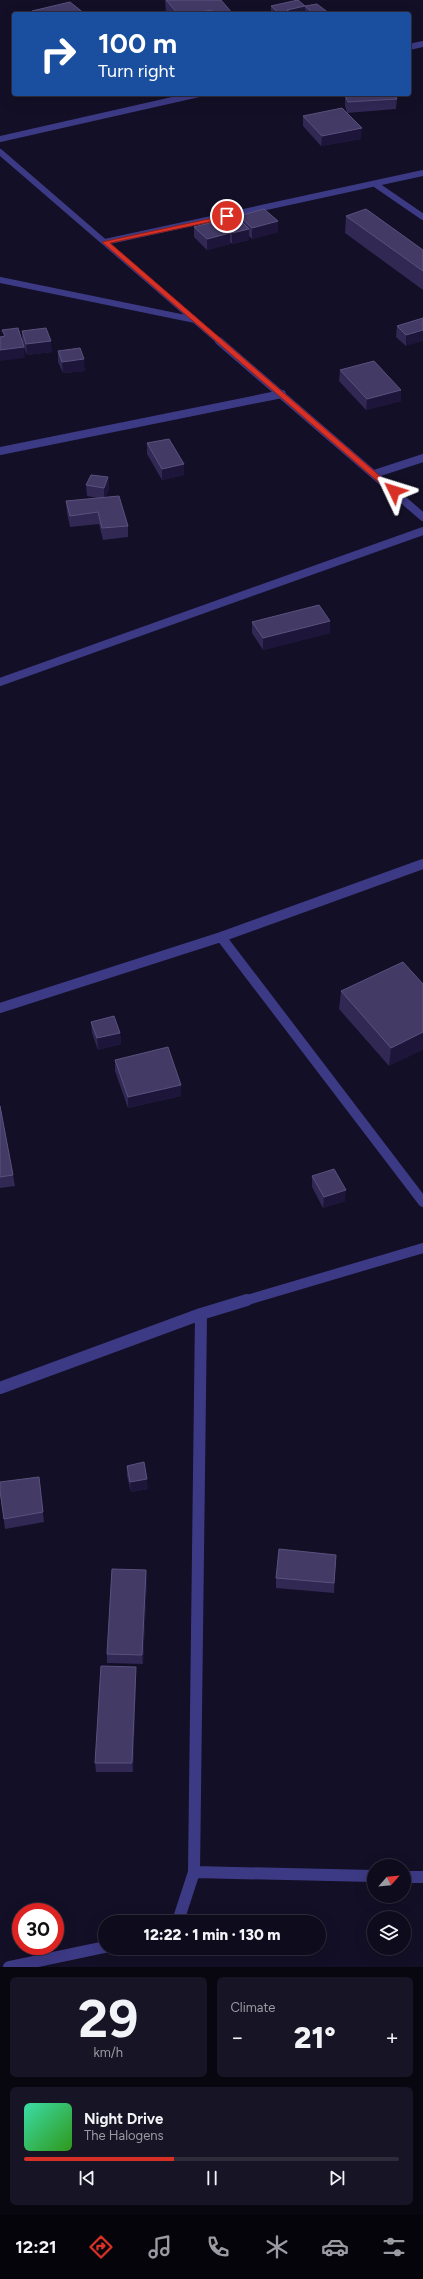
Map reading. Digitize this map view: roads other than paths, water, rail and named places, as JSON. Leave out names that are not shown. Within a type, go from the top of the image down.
[{"type":"street","points":[[411,47],[423,44]]},
{"type":"street","points":[[0,139],[190,96]]},
{"type":"street","points":[[0,152],[197,320],[423,517]]},
{"type":"street","points":[[105,242],[423,173]]},
{"type":"street","points":[[375,184],[423,216]]},
{"type":"street","points":[[0,280],[197,320]]},
{"type":"street","points":[[0,450],[282,394]]},
{"type":"street","points":[[374,474],[423,458]]},
{"type":"street","points":[[0,682],[423,531]]},
{"type":"street","points":[[0,1008],[221,937],[423,864]]},
{"type":"street","points":[[221,937],[423,1202]]},
{"type":"street","points":[[0,1388],[201,1314],[423,1248]]},
{"type":"street","points":[[180,1915],[194,1872],[201,1314]]},
{"type":"street","points":[[194,1872],[367,1876]]},
{"type":"street","points":[[411,1877],[423,1877]]},
{"type":"street","points":[[9,1967],[98,1948]]}]
